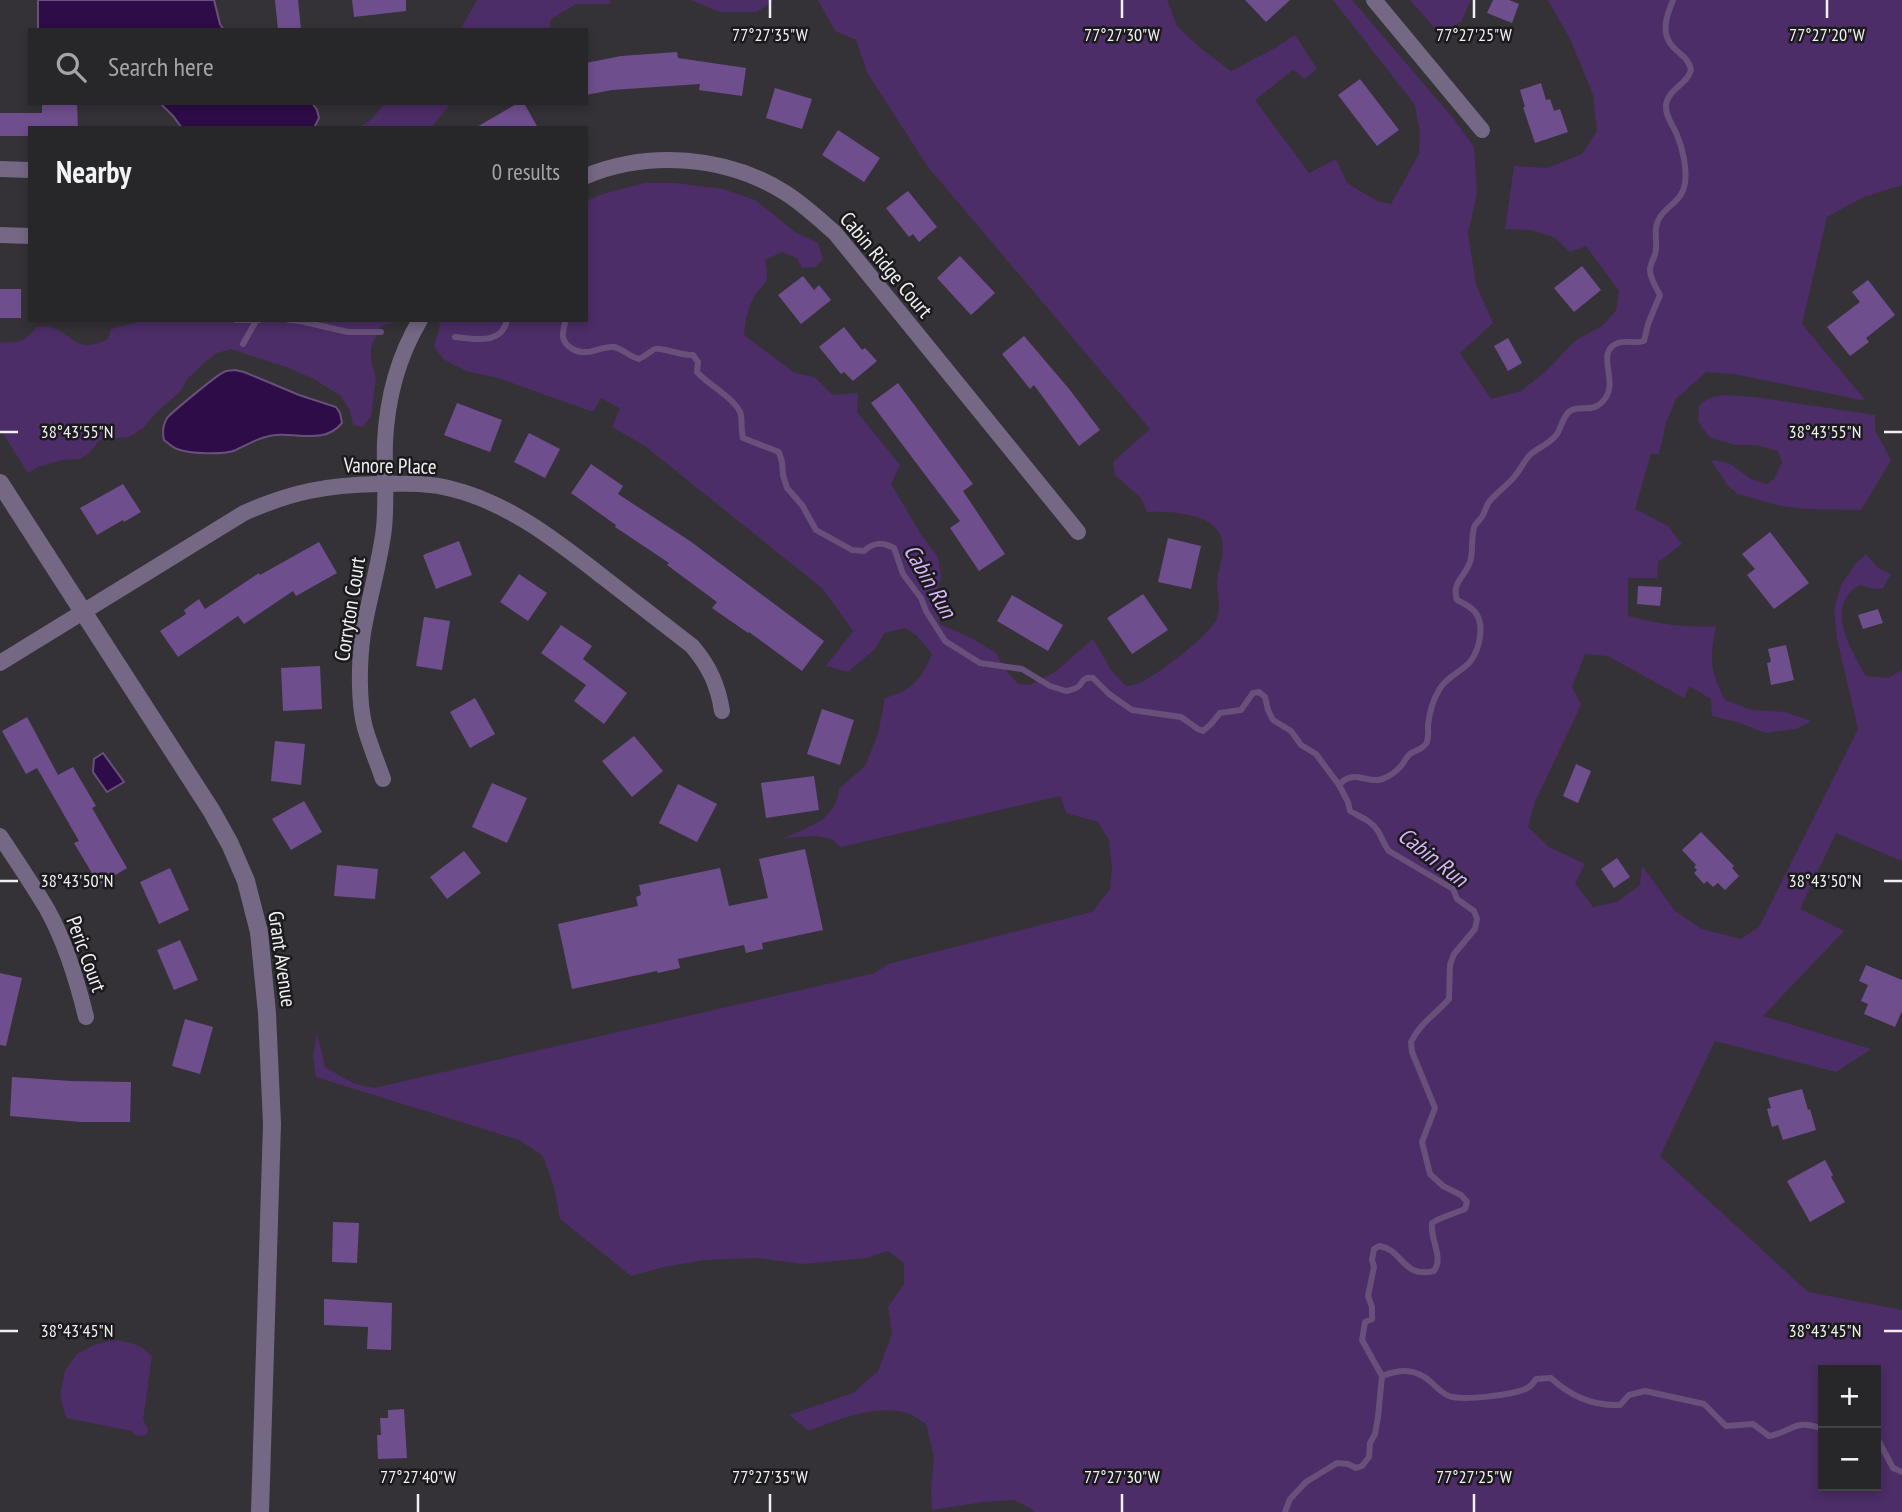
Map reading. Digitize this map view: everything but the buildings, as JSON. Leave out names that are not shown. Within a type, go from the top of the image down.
[{"type":"street","points":[[1374,0],[1482,130]]},
{"type":"street","name":"Cabin Ridge Court","points":[[588,175],[607,167],[655,159],[708,162],[753,175],[786,192],[835,233],[1078,533]]},
{"type":"street","points":[[0,169],[28,170]]},
{"type":"street","points":[[0,235],[28,236]]},
{"type":"street","points":[[386,484],[385,442],[388,411],[407,344],[419,322]]},
{"type":"street","name":"Grant Avenue","points":[[0,484],[204,799],[230,844],[246,881],[259,932],[272,1108],[260,1512]]},
{"type":"street","name":"Corryton Court","points":[[383,779],[365,726],[360,672],[363,632],[380,557],[386,484]]},
{"type":"street","name":"Vanore Place","points":[[0,663],[244,513],[276,499],[345,485],[433,485],[453,489],[503,510],[554,539],[692,646],[706,662],[716,682],[722,711]]},
{"type":"street","name":"Peric Court","points":[[0,836],[47,911],[65,948],[86,1017]]},
{"type":"shaded area","points":[[38,0],[214,0],[223,28],[38,28]]},
{"type":"shaded area","points":[[477,0],[610,0],[611,4],[576,4],[551,19],[549,28],[461,28]]},
{"type":"shaded area","points":[[691,0],[774,0],[757,12],[720,12]]},
{"type":"shaded area","points":[[818,0],[1167,0],[1177,26],[1200,48],[1231,71],[1295,35],[1317,69],[1305,79],[1293,70],[1255,100],[1309,173],[1336,159],[1347,183],[1377,201],[1391,204],[1419,154],[1420,133],[1415,105],[1333,0],[1352,0],[1453,118],[1474,147],[1477,194],[1468,233],[1476,285],[1493,323],[1460,353],[1491,399],[1521,391],[1545,372],[1576,340],[1602,326],[1616,311],[1619,291],[1586,246],[1570,252],[1554,237],[1530,230],[1505,229],[1514,166],[1547,168],[1582,154],[1597,131],[1593,95],[1571,41],[1548,0],[1902,0],[1902,185],[1864,197],[1827,217],[1802,324],[1866,401],[1734,374],[1706,372],[1676,399],[1666,423],[1659,454],[1651,454],[1635,509],[1668,526],[1682,544],[1658,562],[1657,578],[1628,578],[1628,616],[1672,625],[1716,626],[1712,664],[1725,700],[1752,710],[1785,712],[1811,721],[1796,729],[1765,733],[1712,716],[1711,699],[1689,686],[1684,698],[1608,656],[1585,654],[1572,687],[1581,705],[1534,804],[1528,827],[1549,847],[1585,864],[1575,883],[1593,907],[1617,902],[1640,885],[1642,866],[1675,911],[1702,929],[1741,939],[1759,927],[1858,729],[1837,639],[1834,609],[1841,585],[1856,563],[1866,554],[1878,568],[1891,574],[1883,588],[1874,589],[1860,585],[1849,594],[1843,604],[1842,616],[1848,641],[1866,676],[1888,678],[1902,670],[1902,861],[1836,833],[1800,909],[1844,931],[1763,1016],[1871,1049],[1836,1072],[1715,1041],[1660,1156],[1808,1292],[1902,1310],[1902,1512],[1034,1512],[1014,1500],[932,1510],[934,1457],[926,1424],[907,1413],[883,1410],[857,1414],[809,1431],[789,1415],[853,1393],[878,1371],[892,1334],[888,1307],[904,1284],[904,1263],[888,1251],[866,1258],[804,1264],[756,1258],[705,1260],[631,1276],[560,1219],[554,1187],[543,1156],[519,1140],[316,1077],[313,1056],[317,1033],[325,1067],[355,1084],[374,1088],[875,973],[888,964],[1092,912],[1110,889],[1112,868],[1109,840],[1098,822],[1066,813],[1060,796],[841,847],[832,839],[815,836],[784,838],[820,821],[833,808],[839,789],[865,766],[878,734],[885,698],[914,683],[924,671],[932,654],[917,636],[905,628],[884,633],[875,649],[848,672],[826,666],[853,631],[823,589],[645,446],[612,427],[620,408],[601,398],[593,412],[498,378],[466,371],[443,359],[434,346],[439,322],[588,322],[588,200],[644,183],[675,183],[723,189],[755,200],[795,232],[818,243],[823,259],[815,267],[802,268],[797,258],[782,252],[765,260],[766,281],[750,305],[744,335],[795,373],[814,377],[833,395],[858,393],[857,412],[900,465],[891,484],[938,557],[941,577],[935,600],[940,624],[996,653],[1004,668],[1018,684],[1030,685],[1055,672],[1093,639],[1111,670],[1126,686],[1149,678],[1203,636],[1216,620],[1219,606],[1217,583],[1223,546],[1218,531],[1202,519],[1191,516],[1147,512],[1141,498],[1115,475],[1113,462],[1150,429],[928,167],[868,74],[856,40],[835,31]]},
{"type":"shaded area","points":[[1410,0],[1471,0],[1461,22],[1439,33]]},
{"type":"shaded area","points":[[162,105],[313,105],[319,118],[315,126],[180,126]]},
{"type":"shaded area","points":[[383,105],[449,105],[433,126],[362,126]]},
{"type":"shaded area","points":[[394,322],[381,326],[371,347],[371,362],[376,378],[371,416],[363,427],[353,425],[350,411],[341,396],[312,378],[231,349],[217,353],[204,363],[187,379],[181,391],[143,428],[129,437],[100,440],[80,459],[62,460],[28,473],[0,429],[0,342],[21,340],[37,327],[46,327],[58,330],[81,344],[97,344],[108,339],[111,329],[135,323]]},
{"type":"shaded area","points":[[235,370],[336,407],[342,423],[328,433],[311,436],[271,436],[224,453],[183,451],[164,440],[164,426],[170,415],[220,374]]},
{"type":"shaded area","points":[[1721,395],[1755,397],[1875,415],[1875,430],[1891,460],[1861,510],[1805,509],[1777,505],[1738,494],[1728,486],[1711,460],[1729,463],[1751,479],[1767,484],[1774,479],[1782,462],[1778,451],[1756,445],[1735,445],[1709,437],[1698,421],[1699,405]]},
{"type":"shaded area","points":[[103,753],[124,782],[107,792],[93,772],[94,759]]},
{"type":"shaded area","points":[[113,1340],[134,1344],[152,1356],[143,1420],[148,1428],[147,1435],[134,1435],[132,1431],[66,1418],[60,1395],[65,1371],[77,1354],[94,1345]]},
{"type":"waterway","points":[[1339,785],[1353,777],[1378,780],[1386,777],[1399,768],[1410,754],[1425,745],[1430,712],[1437,694],[1442,685],[1470,662],[1479,644],[1478,617],[1471,608],[1457,600],[1456,594],[1457,584],[1470,562],[1475,525],[1489,502],[1512,479],[1529,456],[1548,443],[1559,431],[1567,413],[1574,409],[1596,406],[1607,396],[1607,362],[1611,348],[1621,342],[1644,341],[1660,295],[1650,270],[1656,252],[1657,225],[1660,217],[1682,194],[1685,183],[1683,152],[1666,109],[1670,95],[1686,80],[1691,70],[1687,60],[1667,37],[1667,19],[1673,0]]},
{"type":"waterway","points":[[243,344],[255,322]]},
{"type":"waterway","name":"Cabin Run","points":[[304,322],[348,332],[381,332]]},
{"type":"waterway","name":"Cabin Run","points":[[455,337],[494,337],[500,333],[506,322]]},
{"type":"waterway","name":"Cabin Run","points":[[565,322],[564,341],[572,349],[579,351],[589,352],[614,347],[639,359],[658,349],[693,355],[698,362],[697,372],[739,409],[743,438],[779,452],[787,488],[802,505],[816,530],[852,550],[864,551],[878,544],[894,548],[903,574],[921,598],[945,641],[980,663],[1022,669],[1050,686],[1066,691],[1078,687],[1086,679],[1093,678],[1109,694],[1132,710],[1181,717],[1203,731],[1220,713],[1241,710],[1253,693],[1259,692],[1265,697],[1273,720],[1291,731],[1301,745],[1316,754],[1339,785],[1350,811],[1375,828],[1389,851],[1453,889],[1457,899],[1474,911],[1477,919],[1475,929],[1454,954],[1450,965],[1449,999],[1424,1024],[1411,1042],[1412,1052],[1435,1108],[1422,1142],[1430,1174],[1443,1186],[1461,1195],[1467,1202],[1465,1209],[1432,1223],[1438,1260],[1434,1271],[1415,1271],[1387,1248],[1379,1246],[1374,1249],[1374,1267],[1368,1296],[1372,1319],[1365,1322],[1362,1340],[1382,1376],[1378,1417],[1369,1457],[1362,1466],[1356,1468],[1337,1463],[1306,1482],[1290,1499],[1285,1512]]},
{"type":"waterway","points":[[1382,1376],[1402,1371],[1414,1372],[1426,1378],[1446,1395],[1465,1398],[1523,1390],[1536,1379],[1551,1378],[1575,1395],[1601,1404],[1620,1405],[1629,1395],[1645,1391],[1704,1404],[1726,1426],[1753,1424],[1769,1436],[1800,1425],[1820,1428]]},
{"type":"waterway","points":[[1881,1445],[1893,1468],[1902,1472]]}]
